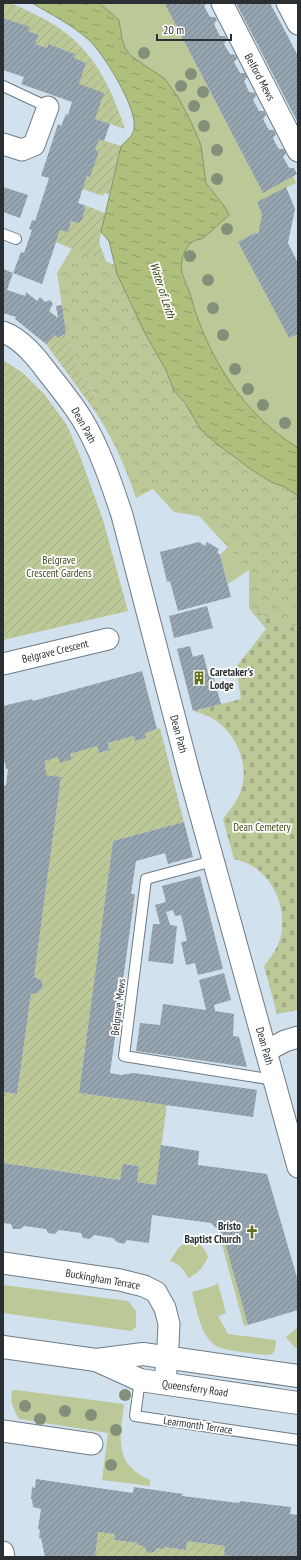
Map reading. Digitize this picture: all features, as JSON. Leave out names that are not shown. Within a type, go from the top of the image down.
[{"type":"main road","name":"Queensferry Road","points":[[3,1347],[96,1360],[143,1354],[298,1376]]},
{"type":"main road","name":"Queensferry Road","points":[[96,1360],[140,1380],[298,1403]]},
{"type":"street","name":"Belford Mews","points":[[222,3],[298,151]]},
{"type":"street","points":[[287,3],[298,24]]},
{"type":"street","points":[[3,144],[22,150],[34,145],[48,107]]},
{"type":"street","name":"Dean Path","points":[[3,332],[20,342],[32,354],[69,400],[82,420],[104,465],[122,515],[213,861],[298,1167]]},
{"type":"street","name":"Belgrave Crescent","points":[[3,664],[108,639]]},
{"type":"street","points":[[266,1051],[298,1037]]},
{"type":"street","name":"Buckingham Terrace","points":[[3,1263],[120,1280],[144,1286],[156,1292],[165,1308],[169,1334],[165,1383]]},
{"type":"street","points":[[3,1431],[92,1444]]},
{"type":"street","points":[[3,1552],[4,1557]]},
{"type":"lane","points":[[3,86],[48,107]]},
{"type":"lane","points":[[3,234],[16,239]]},
{"type":"lane","name":"Belgrave Mews","points":[[213,861],[146,879],[124,1056],[274,1080]]},
{"type":"lane","name":"Learmonth Terrace","points":[[140,1380],[135,1416],[298,1440]]},
{"type":"green space","points":[[3,3],[18,6],[51,23],[67,34],[80,46],[102,75],[118,109],[125,129],[95,119],[79,84],[86,63],[74,58],[75,54],[48,45],[47,48],[35,44],[39,35],[28,31],[29,27],[3,18]]},
{"type":"green space","points":[[99,3],[166,3],[184,41],[263,193],[293,176],[296,183],[257,202],[262,215],[258,234],[255,233],[238,242],[289,338],[298,334],[298,448],[271,428],[247,404],[227,379],[206,343],[182,273],[181,264],[184,253],[190,243],[202,239],[225,207],[206,183],[201,145],[178,97],[148,67],[131,56],[125,48],[122,39],[119,20]]},
{"type":"green space","points":[[99,139],[121,146],[109,194],[104,193],[103,196],[82,189],[98,151],[95,150]]},
{"type":"green space","points":[[84,205],[105,213],[99,243],[107,263],[56,242],[60,230],[71,221],[77,223],[83,217],[85,213]]},
{"type":"green space","points":[[72,248],[115,265],[146,335],[166,370],[174,391],[217,444],[252,470],[271,482],[285,487],[298,496],[298,626],[289,628],[249,608],[249,570],[199,516],[174,512],[153,489],[136,498],[116,449],[104,425],[89,403],[96,397],[80,371],[66,333],[57,273]]},
{"type":"green space","points":[[66,333],[80,371],[96,398],[89,403],[46,344],[55,335],[59,338]]},
{"type":"green space","name":"Belgrave Crescent Gardens","points":[[3,360],[23,373],[44,394],[67,425],[103,520],[128,611],[3,640]]},
{"type":"green space","points":[[228,547],[249,570],[228,584],[220,555]]},
{"type":"green space","name":"Dean Cemetery","points":[[249,608],[289,628],[298,626],[298,1010],[277,1014],[264,966],[272,956],[280,940],[282,927],[281,908],[275,891],[264,875],[252,866],[234,859],[223,819],[240,793],[243,783],[244,774],[241,755],[232,737],[219,723],[194,711],[241,699],[236,667],[266,629]]},
{"type":"green space","points":[[160,728],[184,822],[113,841],[79,1093],[167,1105],[156,1185],[137,1182],[139,1166],[124,1164],[120,1180],[3,1163],[3,1092],[17,1094],[31,994],[38,993],[43,986],[41,980],[34,977],[61,777],[46,775],[45,761],[58,757],[72,759],[70,754],[97,746],[99,753],[109,750],[108,743],[134,736],[135,741],[146,738],[145,733]]},
{"type":"green space","points":[[225,1240],[248,1325],[244,1326],[221,1241]]},
{"type":"green space","points":[[188,1242],[201,1245],[208,1257],[205,1264],[195,1274],[188,1278],[181,1267],[170,1261],[179,1247]]},
{"type":"green space","points":[[218,1283],[226,1313],[218,1316],[228,1334],[276,1340],[275,1350],[272,1354],[256,1354],[218,1347],[207,1337],[200,1322],[192,1292]]},
{"type":"green space","points":[[3,1285],[128,1301],[136,1311],[136,1327],[131,1331],[3,1313]]},
{"type":"green space","points":[[298,1327],[298,1347],[295,1348],[286,1337]]},
{"type":"green space","points":[[13,1390],[124,1404],[121,1439],[124,1458],[138,1474],[150,1480],[150,1486],[102,1480],[108,1433],[19,1419],[14,1409],[11,1397]]},
{"type":"green space","points":[[98,1532],[115,1534],[114,1540],[138,1543],[138,1545],[144,1546],[146,1551],[150,1553],[154,1552],[157,1548],[163,1549],[164,1547],[186,1550],[187,1541],[225,1546],[224,1555],[238,1557],[95,1557]]},
{"type":"water","name":"Water of Leith","points":[[32,3],[99,3],[119,20],[125,48],[131,56],[165,79],[178,97],[201,145],[206,183],[225,207],[229,215],[203,238],[192,242],[188,246],[182,260],[182,274],[206,339],[229,381],[260,418],[278,434],[298,448],[298,496],[285,487],[271,482],[252,470],[217,444],[201,430],[185,403],[174,391],[166,370],[146,335],[117,274],[109,241],[101,232],[121,146],[131,136],[134,129],[134,120],[131,109],[119,82],[103,57],[89,40],[69,25]]},
{"type":"building","points":[[207,3],[204,6],[210,17],[215,17],[217,20],[214,24],[220,36],[225,36],[227,39],[224,44],[230,54],[235,55],[237,58],[234,62],[240,73],[245,73],[247,77],[244,81],[249,92],[255,93],[256,96],[253,100],[259,111],[264,111],[266,115],[263,119],[269,130],[274,130],[276,134],[273,138],[276,144],[279,149],[284,149],[286,153],[283,157],[289,168],[294,168],[297,174],[263,193],[165,4]]},
{"type":"building","points":[[236,3],[270,3],[298,56],[298,123]]},
{"type":"building","points":[[3,18],[30,27],[28,31],[39,35],[35,44],[47,48],[48,44],[75,54],[74,58],[86,63],[79,84],[104,93],[95,119],[110,124],[104,141],[99,139],[95,150],[99,151],[90,177],[87,176],[78,203],[84,205],[85,210],[82,220],[78,223],[71,221],[68,232],[60,230],[42,284],[13,273],[21,252],[24,253],[32,230],[29,229],[32,220],[35,221],[49,178],[41,176],[58,124],[61,126],[66,114],[68,115],[72,102],[21,84],[24,77],[3,70]]},
{"type":"building","points":[[3,187],[28,195],[20,218],[3,212]]},
{"type":"building","points":[[286,187],[295,209],[288,243],[298,263],[298,334],[289,338],[238,242],[255,233],[258,234],[262,215],[257,202]]},
{"type":"building","points":[[3,269],[13,273],[7,290],[25,296],[26,292],[37,301],[40,297],[45,302],[50,300],[53,304],[49,311],[58,318],[56,306],[62,305],[66,333],[58,338],[55,335],[46,344],[15,319],[16,317],[3,313]]},
{"type":"building","points":[[199,542],[205,546],[207,542],[219,549],[217,552],[220,555],[231,597],[178,611],[170,581],[167,582],[160,552]]},
{"type":"building","points":[[207,606],[213,628],[174,638],[169,616]]},
{"type":"building","name":"Caretaker's Lodge","points":[[190,646],[193,657],[203,654],[209,676],[213,675],[221,704],[193,711],[177,649]]},
{"type":"building","points":[[142,671],[157,729],[145,733],[146,738],[135,741],[134,736],[108,743],[109,750],[99,753],[97,746],[70,754],[72,759],[60,763],[58,757],[45,761],[46,775],[61,777],[34,977],[41,980],[43,986],[38,993],[31,994],[17,1094],[3,1092],[3,786],[6,785],[8,769],[6,769],[5,763],[3,762],[3,706],[32,699],[33,701]]},
{"type":"building","points":[[184,822],[193,857],[168,864],[165,853],[136,861],[131,894],[135,894],[110,1073],[121,1075],[134,1073],[257,1090],[253,1117],[79,1093],[113,841]]},
{"type":"building","points":[[200,876],[223,969],[198,975],[195,963],[186,965],[181,942],[187,941],[181,915],[175,916],[173,910],[166,912],[170,925],[177,926],[173,964],[148,961],[153,924],[160,924],[155,905],[166,902],[162,886]]},
{"type":"building","points":[[224,973],[231,1000],[214,1005],[215,1011],[234,1014],[233,1036],[239,1037],[247,1067],[136,1051],[140,1023],[160,1025],[163,1004],[206,1010],[199,980]]},
{"type":"building","points":[[161,1145],[199,1151],[198,1165],[267,1174],[298,1281],[298,1310],[248,1325],[223,1235],[211,1223],[152,1215],[149,1243],[127,1240],[124,1244],[117,1242],[113,1238],[94,1235],[90,1239],[83,1238],[81,1233],[59,1230],[55,1234],[48,1233],[46,1229],[24,1226],[20,1229],[13,1229],[11,1224],[3,1223],[3,1163],[120,1180],[123,1164],[139,1166],[137,1182],[156,1185]]},
{"type":"building","points":[[36,1479],[133,1493],[134,1487],[183,1494],[182,1496],[239,1503],[240,1501],[291,1507],[290,1514],[298,1515],[298,1557],[238,1557],[224,1555],[225,1546],[187,1541],[186,1550],[164,1547],[163,1549],[157,1548],[154,1552],[150,1553],[146,1551],[144,1546],[138,1545],[138,1543],[114,1540],[115,1534],[98,1532],[95,1557],[45,1557],[41,1538],[39,1538],[40,1530],[38,1529],[41,1509],[33,1507],[31,1499],[32,1487],[35,1488]]},
{"type":"place","name":"Caretaker's Lodge","points":[[199,678]]},
{"type":"place","name":"Bristo Baptist Church","points":[[252,1232]]}]
